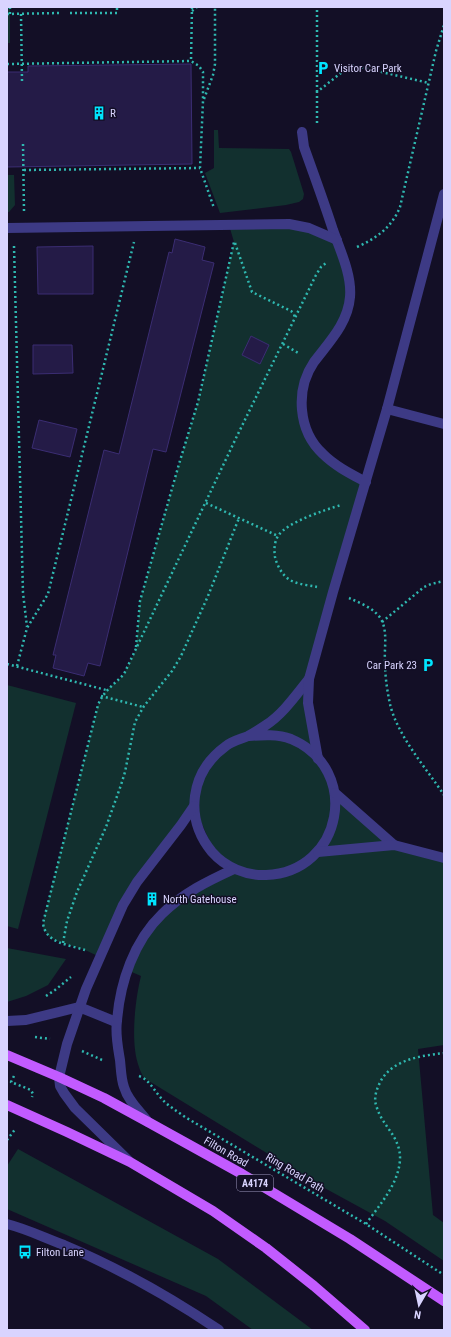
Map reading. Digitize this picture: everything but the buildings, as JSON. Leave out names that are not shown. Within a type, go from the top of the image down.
[{"type":"main road","name":"Filton Road","points":[[7,1055],[104,1098],[242,1174],[350,1239],[444,1301]]},
{"type":"main road","points":[[7,1105],[130,1162],[213,1211],[266,1248],[314,1286],[365,1330]]},
{"type":"street","points":[[302,132],[304,147],[337,240],[350,285],[348,307],[340,328],[308,372],[302,393],[302,414],[309,435],[322,453],[347,473],[366,482]]},
{"type":"street","points":[[318,759],[308,703],[310,679],[333,592],[388,409],[444,194]]},
{"type":"street","points":[[10,228],[293,225],[309,228],[337,240]]},
{"type":"street","points":[[388,409],[444,424]]},
{"type":"street","points":[[249,736],[270,735],[290,739],[305,747],[318,759],[329,775],[334,793],[335,814],[330,834],[318,852],[301,866],[279,874],[256,875],[234,869],[218,858],[205,843],[196,825],[194,806],[197,782],[209,761],[227,745],[249,736],[267,725],[281,713],[310,679]]},
{"type":"street","points":[[334,793],[394,845]]},
{"type":"street","points":[[130,1162],[75,1108],[60,1086],[59,1077],[62,1061],[80,1007],[123,905],[137,882],[194,806]]},
{"type":"street","points":[[318,852],[394,845],[444,858]]},
{"type":"street","points":[[148,1122],[131,1101],[124,1087],[118,1048],[116,1022],[120,994],[128,970],[137,949],[149,930],[173,903],[204,883],[234,869]]},
{"type":"street","points":[[7,1021],[26,1020],[80,1007],[116,1022]]},
{"type":"street","points":[[7,1224],[49,1239],[116,1269],[162,1294],[219,1330]]},
{"type":"path","points":[[10,7],[8,14],[59,13]]},
{"type":"path","points":[[70,13],[117,13],[117,7]]},
{"type":"path","points":[[191,61],[192,7]]},
{"type":"path","points":[[192,11],[197,7]]},
{"type":"path","points":[[203,102],[216,64],[215,7]]},
{"type":"path","points":[[317,7],[318,126]]},
{"type":"path","points":[[21,14],[22,82]]},
{"type":"path","points":[[83,955],[85,950],[53,939],[45,933],[43,928],[44,917],[98,705],[106,690],[124,674],[237,436],[318,271],[325,264],[379,236],[390,225],[397,214],[428,83],[444,25]]},
{"type":"path","points":[[7,64],[191,61],[199,66],[203,72],[200,168],[234,242],[250,290],[253,293],[291,311],[294,314],[295,319]]},
{"type":"path","points":[[317,92],[351,65],[428,83]]},
{"type":"path","points":[[23,144],[25,227]]},
{"type":"path","points":[[24,170],[200,168]]},
{"type":"path","points":[[17,666],[27,628],[48,594],[129,265],[137,226]]},
{"type":"path","points":[[10,228],[15,265],[23,593],[27,628]]},
{"type":"path","points":[[356,241],[358,247]]},
{"type":"path","points":[[136,650],[140,601],[198,402],[234,242]]},
{"type":"path","points":[[361,499],[313,514],[289,527],[278,536],[275,544],[275,558],[279,568],[289,579],[350,598],[377,615],[382,622],[385,634],[386,676],[390,706],[405,739],[444,794]]},
{"type":"path","points":[[206,503],[278,536]]},
{"type":"path","points":[[63,943],[77,892],[106,827],[119,791],[125,772],[135,722],[143,707],[172,671],[181,656],[208,596],[238,518]]},
{"type":"path","points":[[382,622],[424,588],[431,584],[444,581]]},
{"type":"path","points":[[7,664],[106,690]]},
{"type":"path","points":[[102,696],[143,707]]},
{"type":"path","points":[[42,998],[64,984],[74,972]]},
{"type":"path","points":[[29,1037],[56,1040]]},
{"type":"path","points":[[366,1224],[392,1187],[400,1160],[397,1142],[377,1109],[375,1100],[379,1083],[388,1072],[400,1063],[417,1057],[444,1053]]},
{"type":"path","name":"Ring Road Path","points":[[144,1078],[161,1098],[185,1117],[366,1224],[444,1275]]},
{"type":"path","points":[[7,1140],[17,1127]]},
{"type":"green space","points":[[7,7],[10,7],[10,43],[7,43]]},
{"type":"green space","points":[[214,130],[218,130],[219,148],[289,149],[304,194],[303,199],[299,202],[286,205],[220,213],[205,173],[214,168]]},
{"type":"green space","points":[[7,175],[14,175],[15,205],[9,212],[7,212]]},
{"type":"green space","points":[[289,224],[337,240],[343,255],[348,307],[314,363],[302,403],[315,444],[366,482],[309,679],[318,759],[335,793],[394,845],[444,858],[444,1045],[418,1049],[433,1215],[444,1223],[444,1261],[385,1221],[319,1185],[144,1078],[136,1057],[134,1034],[135,1009],[141,976],[127,970],[161,915],[234,869],[217,858],[194,806],[137,882],[100,957],[49,937],[43,928],[44,917],[98,705],[106,690],[124,674],[136,650],[140,601],[198,402],[234,242],[229,225]]},
{"type":"green space","points":[[7,685],[76,703],[18,929],[7,926]]},
{"type":"green space","points":[[7,948],[66,959],[48,985],[26,996],[7,1002]]},
{"type":"green space","points":[[18,1149],[218,1259],[313,1330],[253,1330],[206,1296],[7,1209],[7,1166]]},
{"type":"place","name":"Visitor Car Park","points":[[323,68]]},
{"type":"place","name":"R","points":[[99,113]]},
{"type":"place","name":"Car Park 23","points":[[428,665]]},
{"type":"place","name":"North Gatehouse","points":[[152,899]]},
{"type":"place","name":"Filton Lane","points":[[25,1252]]}]
